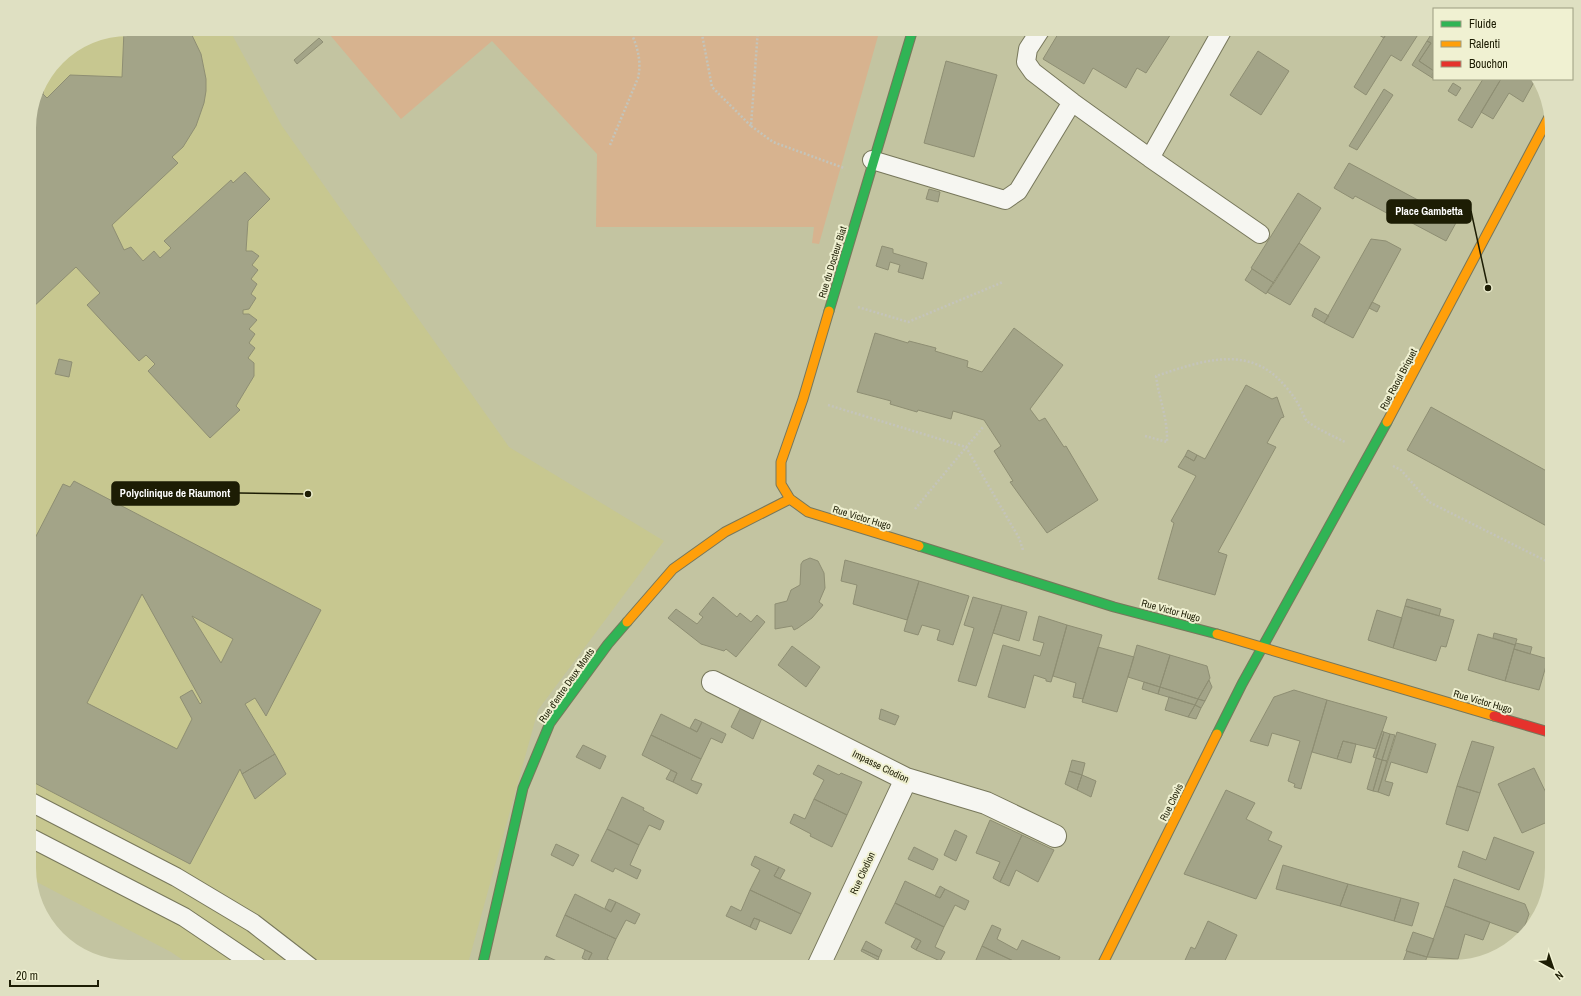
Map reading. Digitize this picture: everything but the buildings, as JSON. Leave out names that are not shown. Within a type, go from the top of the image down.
[{"type":"street","name":"Rue du Docteur Biat","points":[[790,499],[781,484],[782,462],[833,299],[911,36]]},
{"type":"street","name":"Rue Raoul Briquet","points":[[1262,648],[1369,456],[1545,125]]},
{"type":"street","name":"Rue Victor Hugo","points":[[790,499],[808,512],[1114,607],[1262,648],[1545,731]]},
{"type":"street","name":"Rue d'entre Deux Monts","points":[[484,960],[523,788],[550,723],[608,644],[673,569],[726,532],[790,499]]},
{"type":"street","name":"Rue Clovis","points":[[1104,960],[1242,684],[1262,648]]},
{"type":"street","name":"Impasse Clodion","points":[[713,682],[906,779],[986,804],[1055,836]]},
{"type":"street","name":"Rue Clodion","points":[[821,960],[906,779]]},
{"type":"lane","points":[[1036,36],[1028,49],[1026,62],[1033,72],[1150,158],[1260,234]]},
{"type":"lane","points":[[1150,158],[1219,36]]},
{"type":"lane","points":[[871,167],[1005,200],[1018,191],[1072,102]]},
{"type":"lane","points":[[36,805],[176,877],[254,923],[301,960]]},
{"type":"lane","points":[[36,841],[184,917],[248,960]]},
{"type":"path","points":[[610,144],[638,78],[640,68],[639,55],[632,36]]},
{"type":"path","points":[[702,36],[712,87],[751,126],[772,142],[844,168],[871,167]]},
{"type":"path","points":[[751,126],[757,36]]},
{"type":"path","points":[[833,299],[908,322],[1003,282]]},
{"type":"path","points":[[1145,436],[1167,442],[1168,430],[1165,411],[1156,376],[1197,363],[1224,358],[1247,361],[1265,368],[1276,376],[1298,402],[1306,421],[1369,456],[1401,470],[1429,502],[1545,560]]},
{"type":"path","points":[[802,399],[834,406],[966,447],[1019,538],[1034,581]]},
{"type":"path","points":[[915,509],[983,427]]},
{"type":"shaded area","points":[[122,36],[233,36],[282,126],[509,447],[664,541],[538,710],[469,960],[183,960],[171,952],[37,882],[36,874],[36,122],[39,104],[48,82],[59,67],[72,55],[93,43]]},
{"type":"shaded area","points":[[331,36],[878,36],[819,244],[812,243],[814,227],[596,227],[597,154],[492,41],[401,119]]},
{"type":"traffic: fast","points":[[829,311],[911,36]]},
{"type":"traffic: fast","points":[[1217,734],[1242,684],[1387,422]]},
{"type":"traffic: fast","points":[[919,546],[1114,607],[1217,634]]},
{"type":"traffic: fast","points":[[484,960],[523,788],[550,723],[608,644],[627,622]]},
{"type":"traffic: slow","points":[[1387,422],[1545,125]]},
{"type":"traffic: slow","points":[[829,311],[803,399],[781,462],[781,484],[790,499],[808,512],[919,546]]},
{"type":"traffic: slow","points":[[627,622],[673,569],[725,532],[790,499]]},
{"type":"traffic: slow","points":[[1217,634],[1494,716]]},
{"type":"traffic: slow","points":[[1104,960],[1217,734]]},
{"type":"traffic: jam","points":[[1494,716],[1545,731]]},
{"type":"place","name":"Place Gambetta","points":[[1488,288]]},
{"type":"place","name":"Polyclinique de Riaumont","points":[[308,494]]}]
